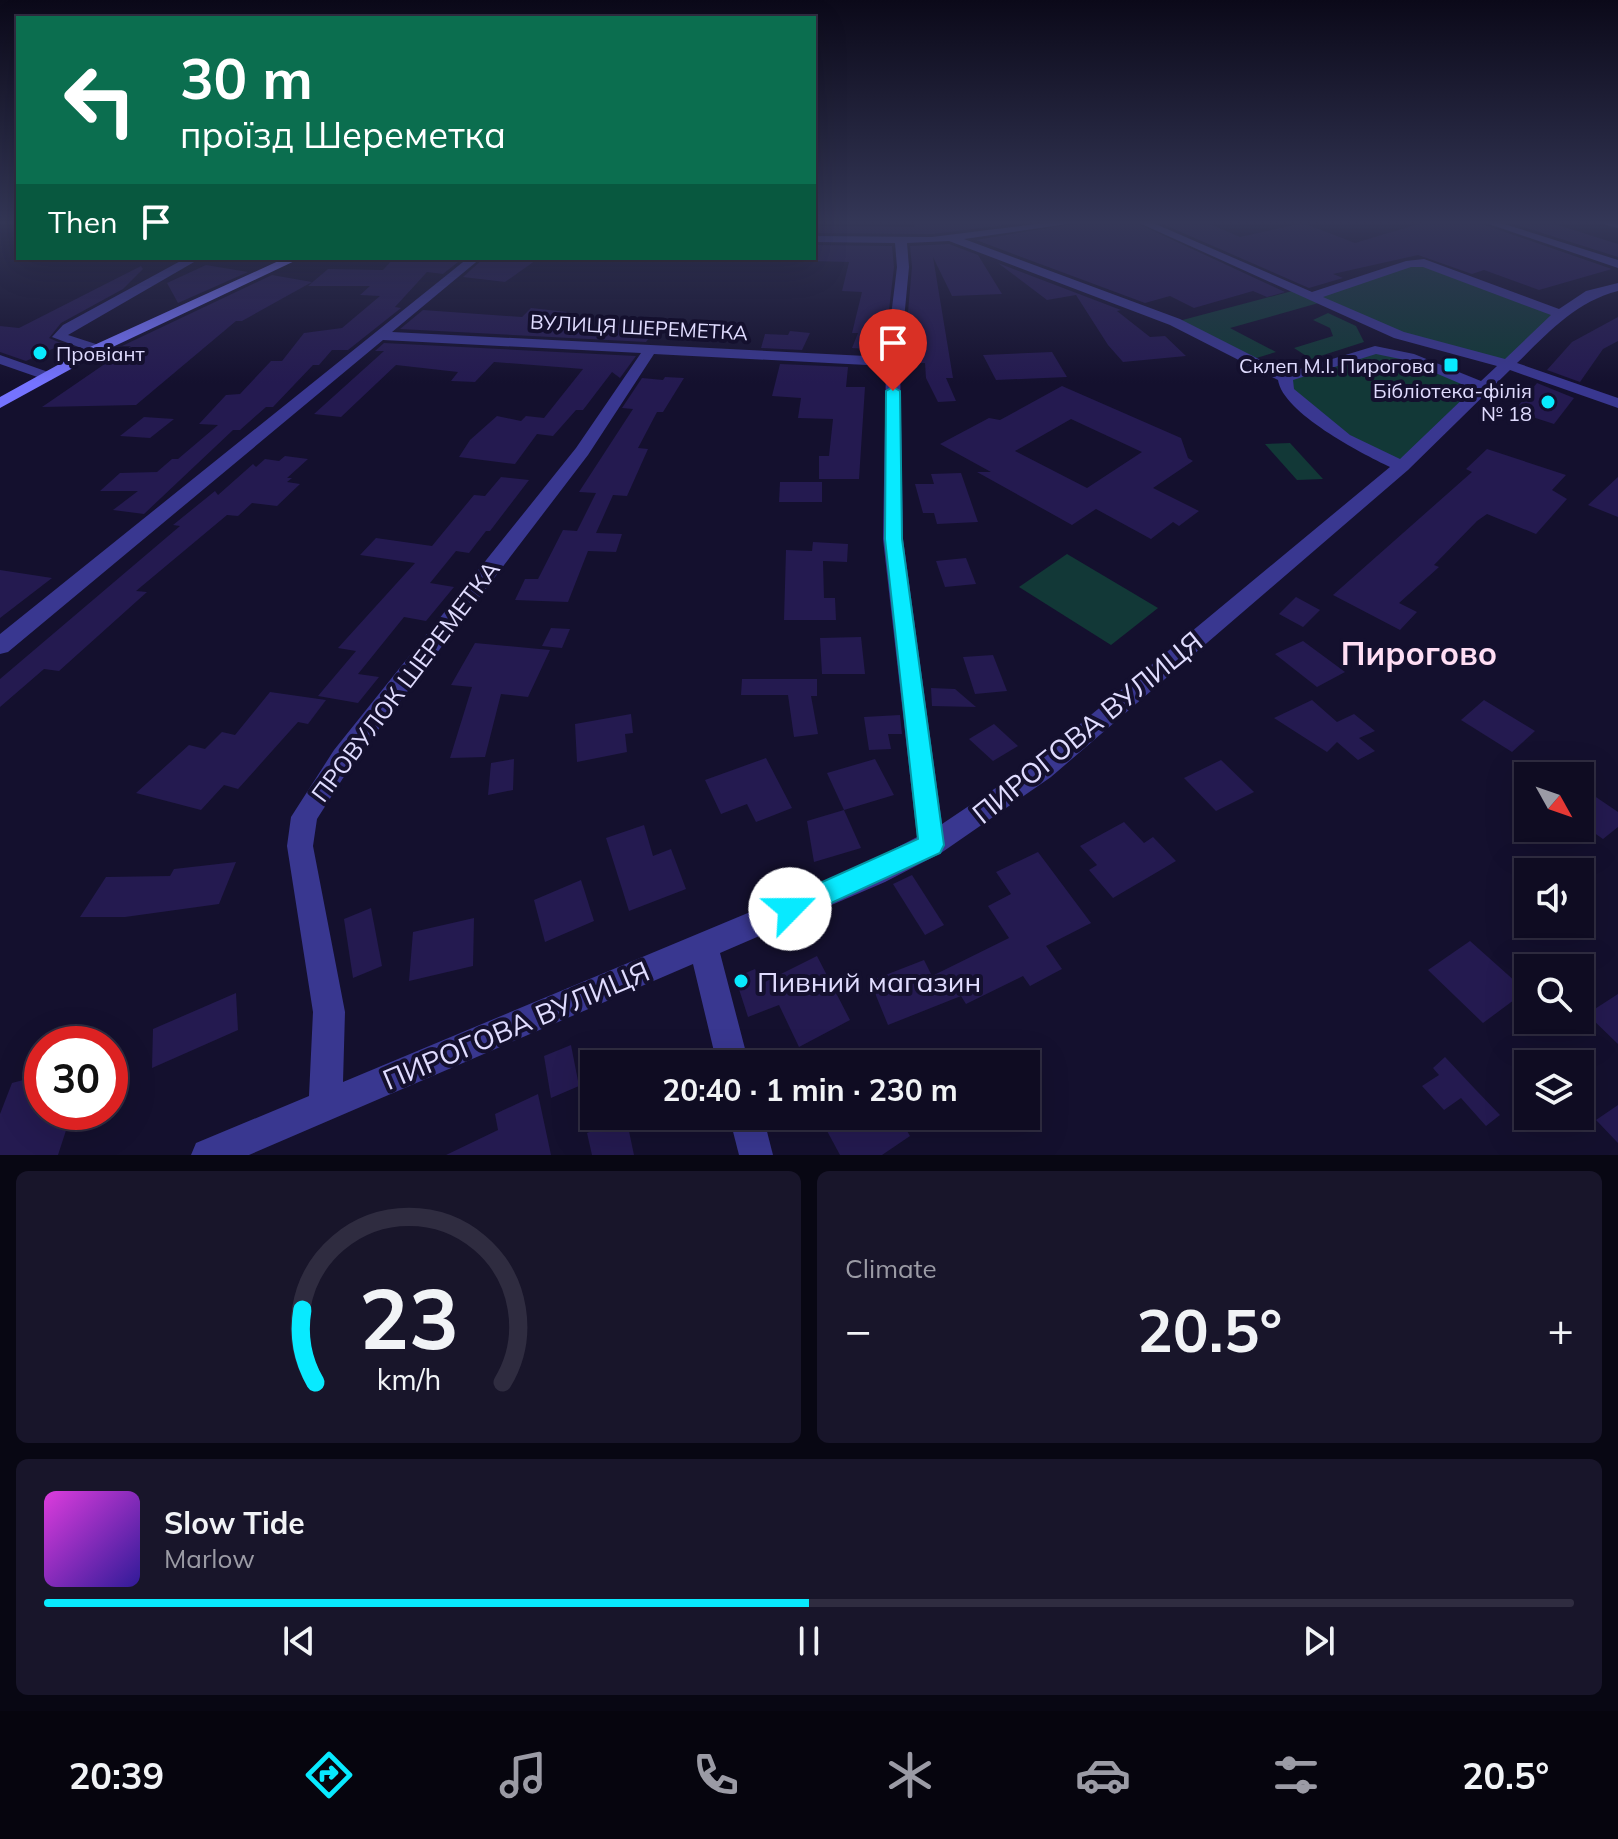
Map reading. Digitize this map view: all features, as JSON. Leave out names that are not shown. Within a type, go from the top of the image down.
[{"type":"street","points":[[97,349],[59,337],[68,328],[163,276]]},
{"type":"street","points":[[0,403],[97,349],[256,276]]},
{"type":"street","points":[[0,646],[454,276]]},
{"type":"street","points":[[902,276],[893,362],[893,539],[931,845]]},
{"type":"street","points":[[1052,276],[1175,322],[1285,378],[1366,351],[1380,351],[1409,357],[1484,388]]},
{"type":"street","points":[[1263,276],[1399,335],[1506,364],[1618,403]]},
{"type":"street","points":[[1310,297],[1377,276]]},
{"type":"street","points":[[1463,276],[1560,314]]},
{"type":"street","name":"ПИРОГОВА ВУЛИЦЯ","points":[[208,1155],[875,873],[931,845],[1019,789],[1402,466],[1560,314],[1590,294],[1618,287]]},
{"type":"street","name":"ВУЛИЦЯ ШЕРЕМЕТКА","points":[[383,336],[893,362]]},
{"type":"street","name":"ПРОВУЛОК ШЕРЕМЕТКА","points":[[325,1105],[329,1012],[300,846],[304,817],[343,757],[582,451],[650,350]]},
{"type":"street","points":[[0,359],[46,376]]},
{"type":"street","points":[[1285,378],[1287,391],[1344,438],[1402,466]]},
{"type":"street","points":[[703,946],[729,1050]]},
{"type":"street","points":[[750,1130],[756,1155]]},
{"type":"green space","points":[[1377,276],[1454,276],[1560,314],[1506,364],[1399,335],[1322,302],[1230,328],[1276,352],[1250,360],[1175,322],[1296,290],[1310,297]]},
{"type":"green space","points":[[1328,313],[1356,326],[1364,342],[1311,359],[1294,348],[1333,336],[1330,328],[1313,320]]},
{"type":"green space","points":[[1366,351],[1392,353],[1484,388],[1402,466],[1344,438],[1287,391],[1285,378]]},
{"type":"green space","points":[[1290,443],[1323,479],[1297,480],[1265,444]]},
{"type":"green space","points":[[1067,554],[1158,608],[1111,645],[1019,587]]},
{"type":"building","points":[[122,276],[136,276],[123,289],[61,323],[49,338],[63,344],[26,361],[0,352],[0,326],[19,328]]},
{"type":"building","points":[[182,276],[239,276],[178,303],[167,283]]},
{"type":"building","points":[[270,276],[312,282],[242,321],[236,321],[136,405],[42,407],[131,346],[122,346]]},
{"type":"building","points":[[320,276],[423,276],[395,307],[401,308],[348,350],[332,350],[319,365],[313,365],[273,407],[266,407],[240,430],[233,430],[144,514],[113,510],[138,491],[100,491],[120,473],[157,472],[172,459],[178,459],[218,425],[199,424],[226,395],[240,394],[271,361],[282,361],[304,333],[342,328],[380,296],[360,295],[370,286],[308,286]]},
{"type":"building","points":[[464,276],[514,276],[505,282]]},
{"type":"building","points":[[846,276],[893,276],[887,327],[879,350],[852,348],[858,333],[852,333],[862,292],[842,291]]},
{"type":"building","points":[[911,276],[936,276],[953,378],[946,378],[956,401],[938,402],[926,378],[925,363],[907,363],[905,345]]},
{"type":"building","points":[[942,276],[991,276],[1002,294],[952,296]]},
{"type":"building","points":[[1015,276],[1032,276],[1121,310],[1117,311],[1150,337],[1165,336],[1186,356],[1123,362],[1108,345],[1076,295],[1047,300]]},
{"type":"building","points":[[1072,276],[1250,276],[1285,292],[1267,297],[1253,291],[1194,308],[1170,296],[1145,303]]},
{"type":"building","points":[[1281,276],[1343,278],[1309,288]]},
{"type":"building","points":[[1500,276],[1588,276],[1539,290]]},
{"type":"building","points":[[531,308],[567,312],[556,323],[615,329],[625,318],[662,321],[646,342],[400,329],[423,310],[522,317]]},
{"type":"building","points":[[1618,317],[1618,341],[1603,349],[1580,382],[1547,370],[1572,342]]},
{"type":"building","points":[[790,331],[810,333],[802,350],[761,348],[765,334],[788,335]]},
{"type":"building","points":[[384,343],[636,356],[620,378],[612,372],[583,410],[576,410],[553,436],[537,434],[515,464],[459,457],[470,440],[497,416],[521,421],[526,416],[544,418],[583,369],[494,362],[475,382],[451,381],[458,372],[396,365],[341,417],[314,414],[384,351],[375,351]]},
{"type":"building","points":[[1052,352],[1067,377],[996,380],[983,355]]},
{"type":"building","points":[[780,364],[848,367],[846,387],[865,387],[859,479],[819,479],[819,456],[829,456],[833,419],[798,418],[801,398],[772,396]]},
{"type":"building","points":[[665,377],[684,378],[663,412],[657,412],[638,448],[648,449],[627,496],[613,495],[596,533],[622,534],[616,552],[588,551],[568,602],[515,600],[525,579],[538,579],[563,530],[577,531],[596,493],[579,492],[633,409],[622,408],[642,378],[663,380]]},
{"type":"building","points":[[1537,383],[1574,398],[1554,424],[1514,411]]},
{"type":"building","points":[[1062,386],[1181,438],[1188,458],[1193,461],[1153,488],[1199,511],[1179,526],[1173,522],[1151,539],[1096,509],[1072,525],[977,472],[991,472],[940,444],[989,418],[1000,420]],"holes":[[[1071,419],[1142,452],[1087,488],[1015,451]]]},
{"type":"building","points":[[144,417],[174,419],[150,438],[120,436]]},
{"type":"building","points":[[1487,449],[1566,475],[1552,490],[1567,499],[1536,534],[1487,514],[1477,521],[1434,565],[1439,567],[1399,603],[1417,612],[1400,630],[1333,595],[1472,472],[1466,469]]},
{"type":"building","points":[[285,456],[308,459],[287,478],[292,478],[287,482],[300,484],[277,506],[252,503],[238,516],[227,515],[136,591],[147,592],[59,671],[44,669],[0,707],[0,679],[180,526],[173,525],[215,491],[218,495],[253,464],[256,467],[265,459],[279,461]]},
{"type":"building","points":[[961,473],[978,522],[937,524],[934,513],[923,513],[915,484],[934,484],[931,474]]},
{"type":"building","points":[[501,477],[529,480],[469,553],[456,551],[430,583],[454,587],[426,621],[404,617],[358,674],[379,677],[358,703],[318,696],[356,651],[338,648],[415,563],[360,555],[376,538],[432,546],[474,495],[485,496]]},
{"type":"building","points":[[1618,477],[1618,517],[1588,505]]},
{"type":"building","points":[[780,482],[822,482],[822,502],[779,502]]},
{"type":"building","points":[[813,542],[848,544],[847,562],[823,561],[824,598],[835,598],[836,620],[784,620],[786,550],[812,551]]},
{"type":"building","points":[[966,558],[976,584],[945,587],[936,561]]},
{"type":"building","points":[[0,570],[52,578],[0,618]]},
{"type":"building","points":[[1296,597],[1320,610],[1303,627],[1279,614]]},
{"type":"building","points":[[551,628],[570,629],[562,648],[542,646]]},
{"type":"building","points":[[861,637],[865,674],[822,674],[820,638]]},
{"type":"building","points":[[1303,641],[1345,672],[1317,687],[1275,654]]},
{"type":"building","points":[[475,643],[550,650],[528,697],[501,694],[485,757],[450,758],[472,687],[451,685]]},
{"type":"building","points":[[993,655],[1007,691],[975,694],[963,657]]},
{"type":"building","points":[[742,679],[817,679],[817,696],[811,696],[818,734],[794,737],[788,695],[741,695]]},
{"type":"building","points":[[931,688],[955,689],[976,707],[932,706]]},
{"type":"building","points":[[270,692],[326,700],[308,724],[298,722],[238,789],[224,785],[201,810],[136,793],[189,745],[205,749],[222,732],[235,735]]},
{"type":"building","points":[[1312,700],[1337,722],[1354,714],[1375,731],[1359,738],[1375,751],[1358,760],[1337,742],[1327,752],[1274,718]]},
{"type":"building","points":[[1484,700],[1535,731],[1512,752],[1461,720]]},
{"type":"building","points":[[631,714],[633,733],[625,734],[627,752],[577,762],[575,724]]},
{"type":"building","points":[[900,715],[902,734],[888,734],[891,749],[869,750],[864,717]]},
{"type":"building","points":[[994,724],[1018,746],[993,761],[969,739]]},
{"type":"building","points":[[766,758],[792,808],[756,822],[747,804],[721,814],[705,780]]},
{"type":"building","points":[[514,759],[513,790],[488,795],[491,763]]},
{"type":"building","points":[[875,759],[894,795],[844,810],[827,773]]},
{"type":"building","points":[[1221,760],[1254,792],[1216,811],[1184,778]]},
{"type":"building","points":[[1594,796],[1618,812],[1618,827],[1603,839],[1594,833]]},
{"type":"building","points":[[844,810],[861,848],[814,862],[807,821]]},
{"type":"building","points":[[1124,822],[1144,843],[1153,837],[1176,861],[1113,898],[1089,870],[1097,865],[1080,846]]},
{"type":"building","points":[[644,825],[653,856],[671,849],[686,889],[629,911],[606,838]]},
{"type":"building","points":[[1038,852],[1091,923],[1046,946],[1062,969],[1030,986],[1023,976],[966,1004],[961,996],[888,1025],[870,981],[924,960],[932,976],[1009,938],[988,906],[1011,894],[996,872]]},
{"type":"building","points":[[236,862],[219,904],[125,917],[80,917],[106,877],[170,876],[174,869]]},
{"type":"building","points":[[912,875],[944,925],[925,935],[893,884]]},
{"type":"building","points":[[581,880],[594,921],[545,942],[534,900]]},
{"type":"building","points":[[371,908],[382,966],[353,978],[344,919]]},
{"type":"building","points":[[474,918],[473,966],[409,981],[413,932]]},
{"type":"building","points":[[1470,941],[1514,980],[1514,1000],[1483,1023],[1428,970]]},
{"type":"building","points":[[817,956],[850,1020],[799,1047],[779,1005],[748,1017],[737,983],[741,975],[755,969],[761,984]]},
{"type":"building","points":[[236,993],[238,1030],[152,1068],[153,1029]]},
{"type":"building","points":[[1618,994],[1618,1044],[1594,1021],[1594,1009]]},
{"type":"building","points":[[571,1045],[579,1086],[551,1098],[544,1056]]},
{"type":"building","points":[[1445,1057],[1500,1115],[1486,1126],[1461,1098],[1444,1110],[1422,1086],[1439,1075],[1433,1068]]},
{"type":"building","points":[[24,1080],[24,1130],[66,1130],[58,1155],[0,1155],[0,1114],[12,1083]]},
{"type":"building","points":[[538,1094],[551,1155],[446,1155],[498,1130],[495,1114]]},
{"type":"building","points":[[1618,1105],[1618,1143],[1596,1120]]},
{"type":"building","points":[[594,1130],[629,1130],[634,1155],[592,1155],[587,1133]]},
{"type":"building","points":[[827,1130],[906,1130],[910,1136],[882,1155],[840,1155]]},
{"type":"place","name":"Провіант","points":[[40,353]]},
{"type":"place","name":"Склеп М.І. Пирогова","points":[[1451,365]]},
{"type":"place","name":"Бібліотека-філія № 18","points":[[1548,402]]},
{"type":"place","name":"Пивний магазин","points":[[741,981]]},
{"type":"district","name":"Пирогово","points":[[1419,653]]},
{"type":"route","points":[[790,909],[931,845],[893,539],[893,391]]}]
